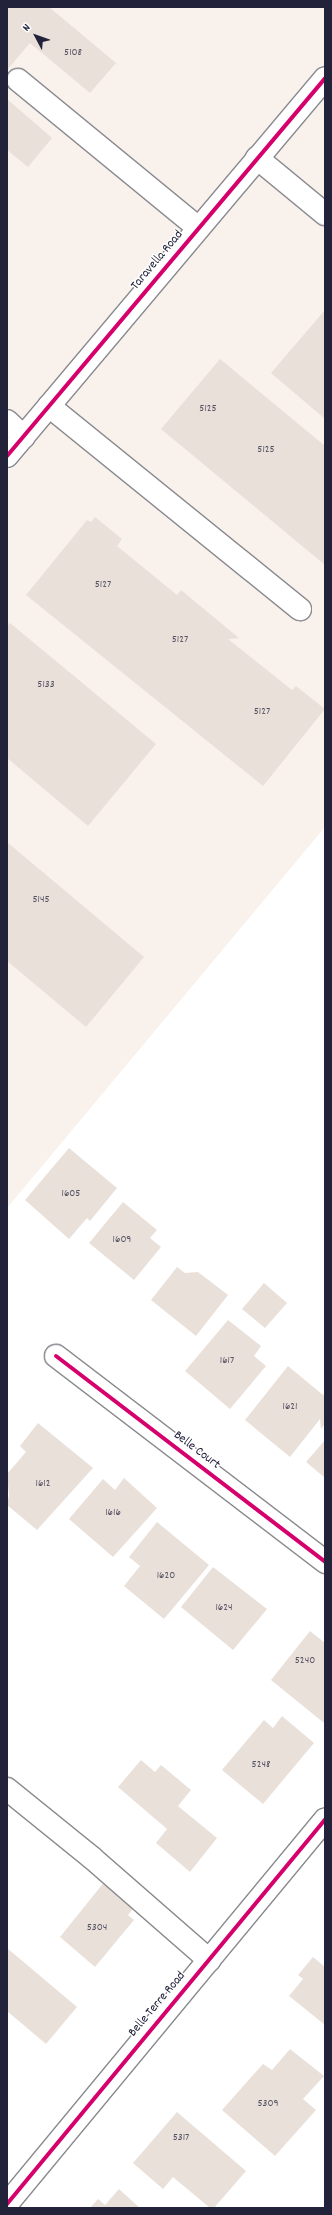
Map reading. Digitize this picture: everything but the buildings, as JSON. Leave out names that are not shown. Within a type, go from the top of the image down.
[{"type":"street","name":"Taravella Road","points":[[7,456],[325,78]]},
{"type":"street","points":[[18,80],[198,228]]},
{"type":"street","points":[[257,158],[325,214]]},
{"type":"street","points":[[49,406],[300,609]]},
{"type":"street","points":[[7,421],[24,437]]},
{"type":"street","name":"Belle Court","points":[[56,1356],[325,1562]]},
{"type":"street","points":[[7,1789],[91,1857],[209,1960]]},
{"type":"street","name":"Belle Terre Road","points":[[7,2204],[325,1820]]},
{"type":"shaded area","points":[[7,7],[325,7],[325,827],[7,1208]]},
{"type":"cycle path","points":[[7,456],[325,78]]},
{"type":"cycle path","points":[[56,1356],[325,1562]]},
{"type":"cycle path","points":[[7,2204],[325,1820]]}]
